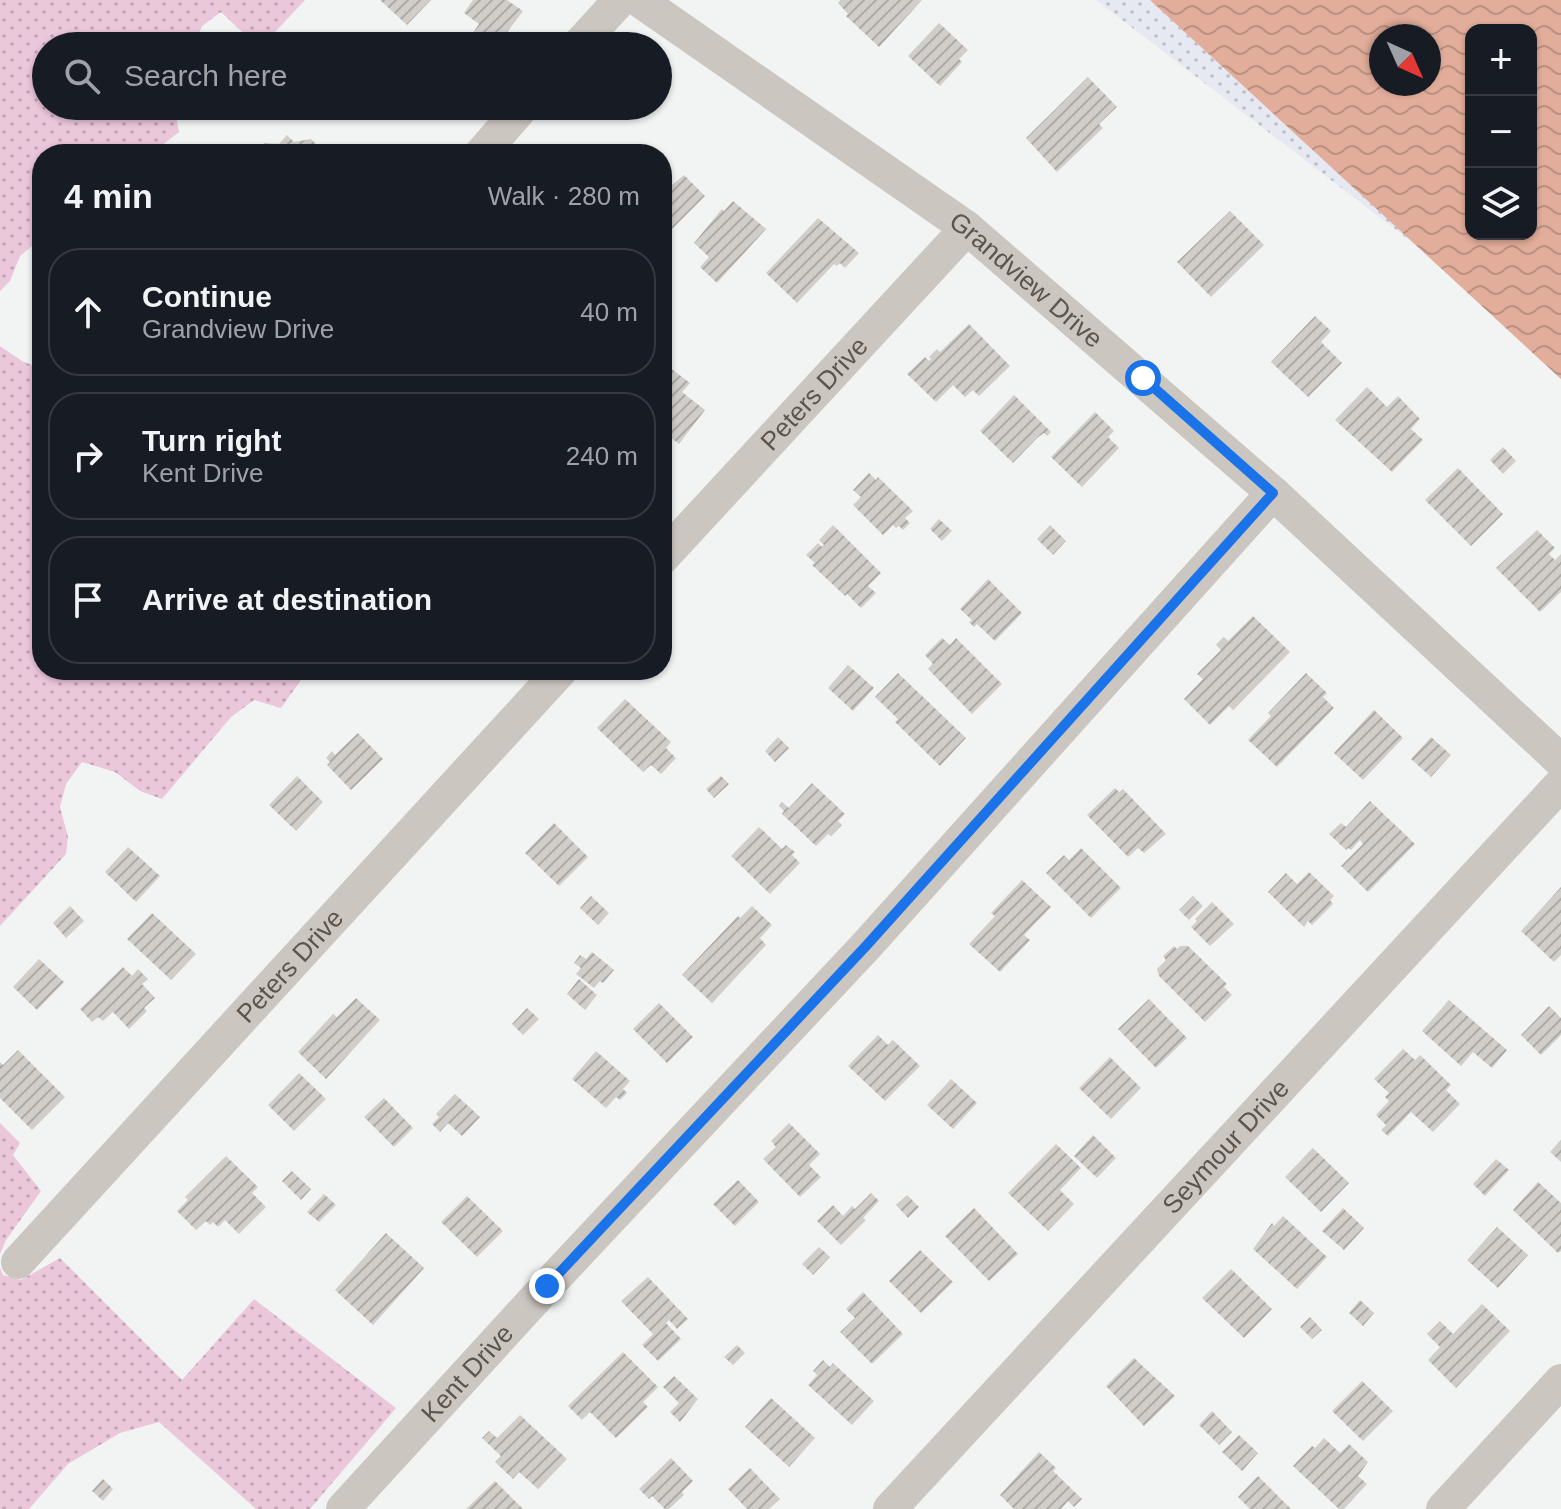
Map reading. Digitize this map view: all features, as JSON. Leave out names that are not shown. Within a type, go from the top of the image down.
[{"type":"street","points":[[591,32],[620,0]]},
{"type":"street","name":"Grandview Drive","points":[[639,0],[967,228],[1273,493],[1561,761]]},
{"type":"street","points":[[490,144],[511,120]]},
{"type":"street","name":"Peters Drive","points":[[672,547],[967,228]]},
{"type":"street","name":"Kent Drive","points":[[343,1509],[866,946],[1273,493]]},
{"type":"street","name":"Peters Drive","points":[[18,1262],[552,680]]},
{"type":"street","name":"Seymour Drive","points":[[890,1509],[1561,784]]},
{"type":"street","points":[[1443,1509],[1561,1381]]},
{"type":"shaded area","points":[[0,0],[305,0],[275,32],[242,32],[221,12],[202,26],[200,32],[32,32],[32,120],[177,120],[179,132],[164,144],[32,144],[32,246],[20,256],[10,281],[0,291]]},
{"type":"shaded area","points":[[0,346],[32,365],[32,680],[301,680],[281,708],[254,700],[231,717],[162,799],[140,791],[115,772],[82,762],[66,784],[60,807],[68,837],[66,854],[0,926]]},
{"type":"shaded area","points":[[0,1123],[20,1143],[13,1155],[41,1191],[6,1240],[0,1254]]},
{"type":"shaded area","points":[[60,1258],[182,1380],[254,1299],[396,1408],[310,1509],[256,1509],[159,1422],[120,1433],[68,1464],[29,1509],[0,1509],[0,1268],[3,1275],[21,1280]]},
{"type":"sand","points":[[1096,0],[1150,0],[1417,246],[1100,3]]},
{"type":"water","points":[[1150,0],[1561,0],[1561,379]]},
{"type":"building","points":[[380,0],[431,0],[407,25]]},
{"type":"building","points":[[473,0],[507,0],[523,11],[507,32],[474,32],[479,24],[464,13]]},
{"type":"building","points":[[841,0],[922,0],[879,47],[846,16],[848,14],[838,3]]},
{"type":"building","points":[[939,23],[968,50],[959,59],[962,62],[940,86],[908,56]]},
{"type":"building","points":[[1088,77],[1117,107],[1099,124],[1103,128],[1057,172],[1026,138]]},
{"type":"building","points":[[287,135],[294,142],[311,139],[316,144],[279,144]]},
{"type":"building","points":[[684,175],[705,196],[672,229],[672,185]]},
{"type":"building","points":[[733,201],[766,229],[717,283],[700,267],[709,257],[694,243],[722,209],[724,211]]},
{"type":"building","points":[[1230,211],[1264,245],[1211,297],[1177,262]]},
{"type":"building","points":[[818,218],[859,253],[845,268],[840,263],[834,264],[797,303],[766,273]]},
{"type":"building","points":[[1315,316],[1331,331],[1321,342],[1342,363],[1308,397],[1271,362]]},
{"type":"building","points":[[969,324],[1010,366],[979,396],[973,390],[965,397],[953,385],[936,402],[907,374],[925,357],[929,361],[937,349],[940,352]]},
{"type":"building","points":[[672,369],[690,383],[682,392],[705,410],[679,444],[672,439]]},
{"type":"building","points":[[1367,387],[1387,407],[1398,396],[1420,419],[1411,429],[1423,440],[1392,472],[1335,420]]},
{"type":"building","points":[[1014,395],[1051,432],[1037,438],[1013,463],[980,431]]},
{"type":"building","points":[[1095,412],[1114,431],[1108,437],[1119,448],[1082,487],[1051,457]]},
{"type":"building","points":[[1503,447],[1516,461],[1503,474],[1490,460]]},
{"type":"building","points":[[1458,468],[1503,514],[1471,546],[1425,500]]},
{"type":"building","points":[[869,473],[876,480],[878,477],[913,511],[905,518],[910,523],[903,530],[893,525],[883,535],[853,505],[861,497],[853,490]]},
{"type":"building","points":[[939,519],[952,531],[942,541],[930,529]]},
{"type":"building","points":[[833,525],[881,573],[868,586],[876,593],[861,608],[812,565],[815,563],[806,555],[818,543],[822,547],[824,545],[819,540]]},
{"type":"building","points":[[1050,525],[1066,541],[1053,555],[1037,539]]},
{"type":"building","points":[[1537,530],[1555,548],[1549,554],[1555,560],[1561,554],[1561,592],[1540,612],[1496,568]]},
{"type":"building","points":[[988,579],[1022,613],[995,641],[977,624],[974,627],[969,622],[972,620],[960,609]]},
{"type":"building","points":[[1253,616],[1290,652],[1233,710],[1229,706],[1210,725],[1184,699],[1203,679],[1197,674],[1221,650],[1216,645],[1224,637],[1228,641]]},
{"type":"building","points":[[942,638],[950,645],[956,638],[1002,684],[972,714],[928,669],[933,664],[925,655]]},
{"type":"building","points":[[848,665],[874,688],[853,711],[828,688]]},
{"type":"building","points":[[898,673],[966,738],[940,766],[895,722],[898,719],[875,697]]},
{"type":"building","points":[[1306,673],[1327,693],[1323,697],[1334,708],[1277,767],[1248,740],[1271,716],[1268,713]]},
{"type":"building","points":[[625,699],[671,742],[666,748],[676,758],[661,774],[651,765],[643,772],[597,728]]},
{"type":"building","points":[[1374,710],[1403,738],[1363,780],[1334,753]]},
{"type":"building","points":[[358,733],[383,759],[351,790],[327,765],[330,762],[326,758],[332,751],[335,755]]},
{"type":"building","points":[[778,737],[789,748],[775,762],[765,751]]},
{"type":"building","points":[[1431,737],[1451,755],[1431,777],[1411,759]]},
{"type":"building","points":[[297,776],[323,802],[296,831],[269,805]]},
{"type":"building","points":[[721,776],[729,784],[714,798],[706,789]]},
{"type":"building","points":[[812,783],[845,814],[838,821],[842,825],[816,846],[782,814],[784,811],[779,806],[782,802],[789,808]]},
{"type":"building","points":[[1115,788],[1119,792],[1123,789],[1166,834],[1144,853],[1138,848],[1128,857],[1087,815]]},
{"type":"building","points":[[1370,801],[1415,844],[1368,892],[1341,866],[1363,844],[1360,840],[1351,850],[1346,850],[1329,834],[1341,823],[1346,827]]},
{"type":"building","points":[[554,823],[588,857],[559,886],[525,853]]},
{"type":"building","points":[[759,827],[782,849],[786,845],[795,852],[792,855],[800,863],[770,894],[731,856]]},
{"type":"building","points":[[128,847],[160,876],[136,902],[105,872]]},
{"type":"building","points":[[1081,848],[1121,888],[1091,918],[1046,873],[1064,855],[1069,860]]},
{"type":"building","points":[[1309,872],[1334,896],[1330,900],[1333,904],[1312,925],[1308,921],[1304,927],[1268,892],[1286,873],[1297,884]]},
{"type":"building","points":[[1022,880],[1051,907],[1024,935],[1030,940],[1000,972],[969,944],[995,916],[991,913]]},
{"type":"building","points":[[1561,887],[1561,955],[1554,962],[1521,931]]},
{"type":"building","points":[[591,896],[609,913],[598,925],[580,908]]},
{"type":"building","points":[[1193,896],[1203,906],[1189,920],[1179,910]]},
{"type":"building","points":[[1212,902],[1234,924],[1210,946],[1191,927]]},
{"type":"building","points":[[70,906],[84,921],[66,938],[53,923]]},
{"type":"building","points":[[752,906],[772,925],[760,938],[766,945],[712,1003],[682,975],[738,916],[740,918]]},
{"type":"building","points":[[152,913],[196,954],[171,980],[127,939]]},
{"type":"building","points":[[1174,946],[1177,949],[1188,946],[1227,984],[1224,987],[1232,995],[1205,1022],[1159,976],[1157,969],[1166,960],[1163,956]]},
{"type":"building","points":[[592,952],[614,970],[594,988],[576,974],[581,968],[574,963],[580,955],[586,959]]},
{"type":"building","points":[[39,959],[64,982],[37,1010],[13,987]]},
{"type":"building","points":[[123,967],[132,976],[138,969],[148,979],[142,984],[155,998],[129,1029],[113,1012],[103,1021],[98,1017],[92,1022],[80,1009]]},
{"type":"building","points":[[579,979],[597,995],[585,1010],[567,994]]},
{"type":"building","points":[[356,998],[380,1020],[326,1079],[298,1052],[333,1014],[337,1017]]},
{"type":"building","points":[[1149,999],[1187,1038],[1156,1068],[1118,1029]]},
{"type":"building","points":[[1449,1000],[1507,1050],[1492,1068],[1473,1052],[1461,1066],[1422,1031]]},
{"type":"building","points":[[659,1003],[693,1037],[667,1063],[633,1029]]},
{"type":"building","points":[[1549,1006],[1561,1018],[1561,1035],[1541,1055],[1521,1035]]},
{"type":"building","points":[[527,1008],[539,1019],[523,1035],[512,1024]]},
{"type":"building","points":[[878,1035],[888,1045],[893,1040],[920,1066],[885,1101],[848,1066]]},
{"type":"building","points":[[1403,1049],[1415,1060],[1420,1055],[1451,1085],[1446,1090],[1460,1104],[1433,1132],[1411,1112],[1388,1136],[1381,1130],[1386,1125],[1376,1115],[1389,1101],[1385,1097],[1389,1093],[1374,1079]]},
{"type":"building","points":[[18,1050],[65,1097],[32,1130],[0,1098],[0,1062],[3,1065]]},
{"type":"building","points":[[596,1051],[630,1081],[623,1089],[627,1093],[620,1100],[616,1097],[606,1108],[572,1079]]},
{"type":"building","points":[[1110,1057],[1141,1088],[1111,1119],[1079,1088]]},
{"type":"building","points":[[299,1073],[326,1099],[294,1131],[268,1105]]},
{"type":"building","points":[[951,1079],[977,1103],[953,1129],[927,1105]]},
{"type":"building","points":[[455,1094],[480,1117],[462,1136],[448,1123],[440,1132],[432,1124],[439,1117],[436,1114]]},
{"type":"building","points":[[384,1098],[413,1128],[394,1147],[364,1117]]},
{"type":"building","points":[[789,1123],[820,1154],[809,1165],[821,1177],[800,1197],[763,1159],[776,1147],[771,1141]]},
{"type":"building","points":[[1093,1135],[1116,1158],[1097,1178],[1074,1156]]},
{"type":"building","points":[[1561,1140],[1561,1162],[1550,1152]]},
{"type":"building","points":[[1056,1144],[1081,1168],[1060,1190],[1074,1204],[1048,1231],[1008,1193]]},
{"type":"building","points":[[1313,1148],[1349,1183],[1321,1212],[1285,1177]]},
{"type":"building","points":[[226,1156],[258,1187],[252,1193],[266,1207],[239,1234],[225,1220],[218,1227],[206,1221],[196,1230],[177,1211],[188,1200],[185,1197]]},
{"type":"building","points":[[1496,1159],[1509,1170],[1485,1196],[1473,1184]]},
{"type":"building","points":[[292,1171],[311,1189],[301,1200],[282,1181]]},
{"type":"building","points":[[738,1180],[759,1202],[735,1226],[713,1204]]},
{"type":"building","points":[[1538,1182],[1561,1203],[1561,1251],[1558,1253],[1513,1210]]},
{"type":"building","points":[[871,1193],[879,1201],[863,1218],[866,1220],[841,1245],[817,1221],[833,1205],[843,1216]]},
{"type":"building","points":[[324,1194],[336,1205],[319,1222],[307,1212]]},
{"type":"building","points":[[907,1195],[919,1207],[908,1218],[896,1205]]},
{"type":"building","points":[[467,1196],[503,1231],[477,1257],[441,1222]]},
{"type":"building","points":[[974,1208],[1018,1254],[989,1281],[945,1236]]},
{"type":"building","points":[[1343,1208],[1364,1228],[1344,1250],[1322,1231]]},
{"type":"building","points":[[1283,1216],[1327,1257],[1297,1289],[1253,1249],[1272,1223],[1274,1226]]},
{"type":"building","points":[[1497,1227],[1528,1255],[1498,1288],[1467,1260]]},
{"type":"building","points":[[386,1233],[424,1268],[373,1325],[335,1290]]},
{"type":"building","points":[[819,1247],[830,1257],[813,1275],[802,1264]]},
{"type":"building","points":[[920,1250],[953,1282],[921,1313],[889,1281]]},
{"type":"building","points":[[1231,1269],[1272,1309],[1244,1338],[1202,1298]]},
{"type":"building","points":[[648,1277],[688,1319],[677,1329],[669,1320],[666,1323],[681,1339],[658,1361],[642,1345],[653,1334],[621,1301]]},
{"type":"building","points":[[863,1292],[903,1334],[872,1364],[840,1332],[855,1318],[846,1309]]},
{"type":"building","points":[[1360,1300],[1374,1313],[1363,1326],[1349,1313]]},
{"type":"building","points":[[1482,1304],[1510,1331],[1456,1388],[1428,1360],[1440,1347],[1427,1334],[1440,1321],[1453,1334]]},
{"type":"building","points":[[1310,1317],[1322,1330],[1312,1339],[1300,1327]]},
{"type":"building","points":[[737,1345],[745,1353],[733,1365],[724,1357]]},
{"type":"building","points":[[623,1352],[658,1387],[643,1402],[648,1407],[616,1438],[590,1412],[582,1420],[568,1406]]},
{"type":"building","points":[[1134,1358],[1175,1396],[1144,1426],[1106,1386]]},
{"type":"building","points":[[823,1360],[830,1367],[833,1363],[874,1401],[852,1425],[808,1385],[817,1375],[813,1371]]},
{"type":"building","points":[[674,1376],[698,1399],[680,1422],[670,1412],[679,1403],[663,1387]]},
{"type":"building","points":[[1362,1381],[1393,1411],[1363,1441],[1332,1411]]},
{"type":"building","points":[[771,1398],[815,1438],[789,1467],[745,1427]]},
{"type":"building","points":[[1212,1411],[1232,1432],[1219,1445],[1199,1425]]},
{"type":"building","points":[[520,1415],[567,1459],[538,1489],[519,1472],[513,1479],[495,1462],[501,1456],[482,1438],[489,1431],[497,1438]]},
{"type":"building","points":[[1239,1435],[1258,1453],[1242,1471],[1222,1452]]},
{"type":"building","points":[[1324,1438],[1340,1453],[1349,1444],[1368,1462],[1358,1476],[1367,1484],[1344,1509],[1339,1509],[1293,1466]]},
{"type":"building","points":[[1039,1452],[1056,1468],[1053,1471],[1082,1499],[1074,1507],[1068,1501],[1061,1509],[1014,1509],[1000,1495]]},
{"type":"building","points":[[671,1458],[693,1481],[682,1492],[684,1495],[665,1509],[639,1489]]},
{"type":"building","points":[[750,1468],[780,1499],[769,1509],[747,1509],[728,1489]]},
{"type":"building","points":[[1258,1476],[1291,1509],[1250,1509],[1238,1497]]},
{"type":"building","points":[[103,1479],[113,1489],[103,1501],[92,1491]]},
{"type":"building","points":[[495,1481],[523,1509],[466,1509]]},
{"type":"route","points":[[547,1286],[866,946],[1273,493],[1143,378]]}]
